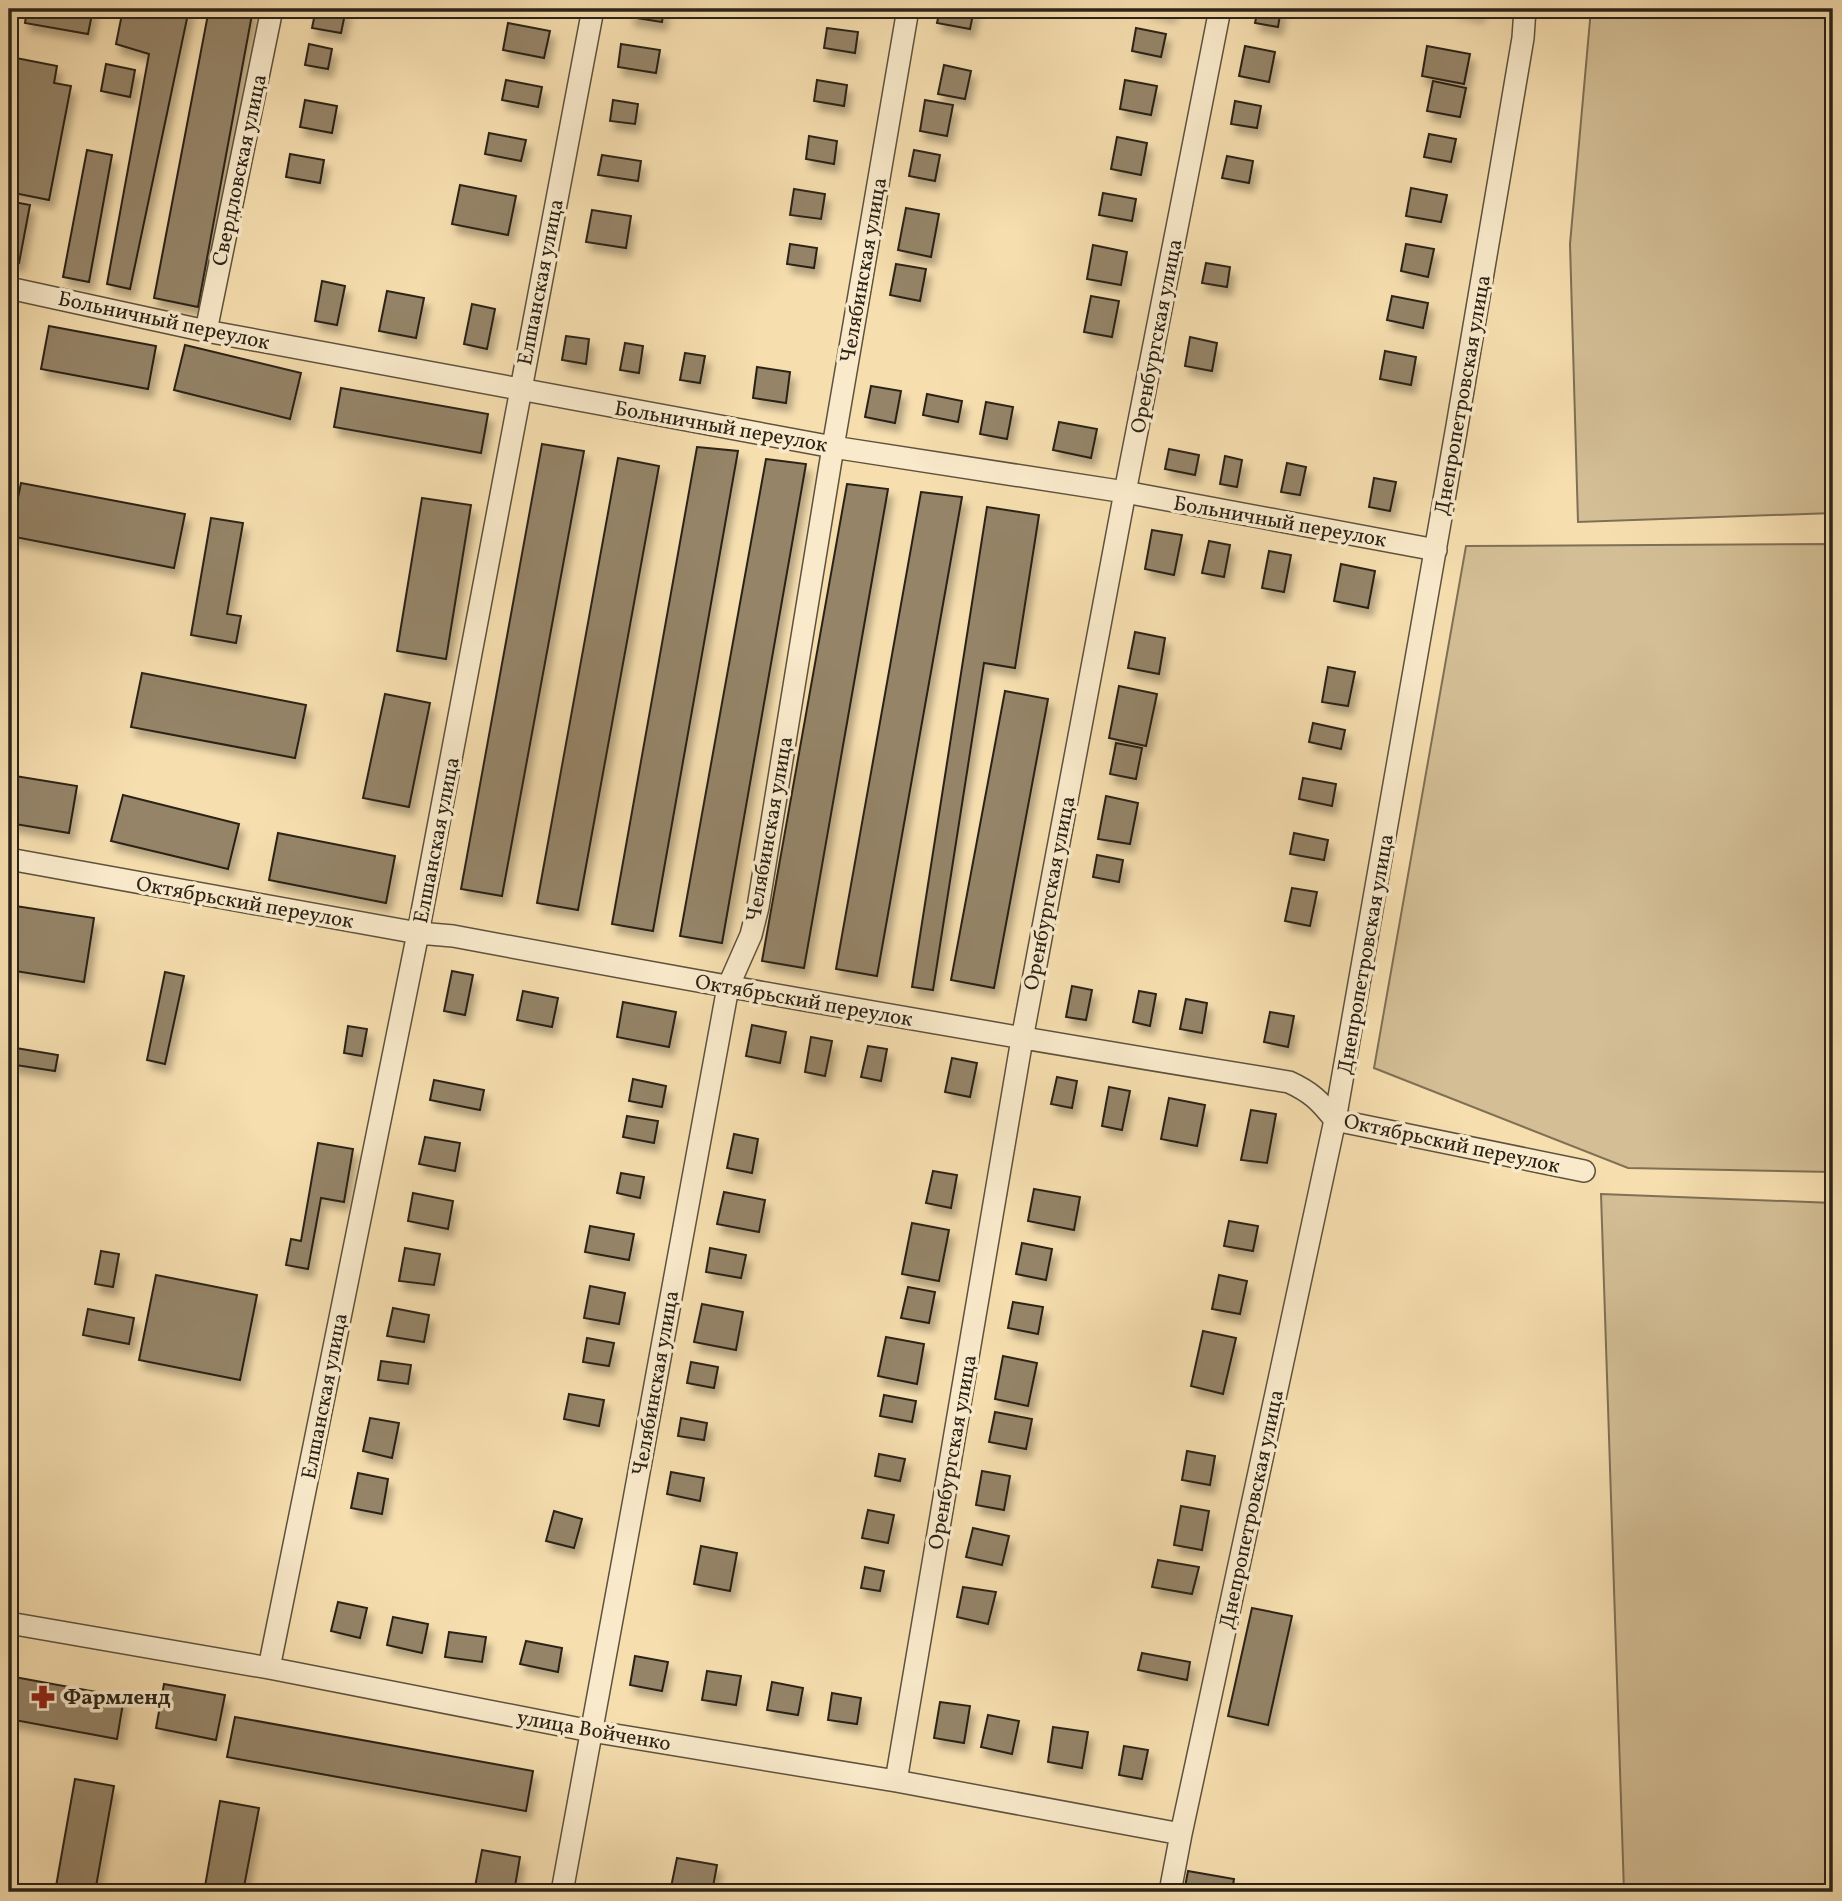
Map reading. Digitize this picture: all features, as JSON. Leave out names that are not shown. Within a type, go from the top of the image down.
[{"type":"street","name":"Свердловская улица","points":[[206,331],[272,9]]},
{"type":"street","name":"Елшанская улица","points":[[269,1668],[418,933],[593,9]]},
{"type":"street","name":"Челябинская улица","points":[[562,1892],[728,987],[751,935],[758,907],[908,9]]},
{"type":"street","name":"Оренбургская улица","points":[[896,1781],[1022,1039],[1125,492],[1220,9]]},
{"type":"street","name":"Днепропетровская улица","points":[[1170,1892],[1335,1120],[1436,550],[1525,9]]},
{"type":"street","name":"Больничный переулок","points":[[9,288],[206,331],[833,447],[1125,492],[1436,550]]},
{"type":"street","name":"Октябрьский переулок","points":[[9,859],[1022,1039],[1289,1082],[1320,1100],[1335,1120],[1584,1171]]},
{"type":"street","name":"улица Войченко","points":[[9,1623],[269,1668],[591,1731],[896,1781],[1181,1834]]},
{"type":"shaded area","points":[[1591,9],[1833,9],[1833,513],[1578,522],[1570,244]]},
{"type":"shaded area","points":[[1833,544],[1833,1172],[1628,1168],[1374,1068],[1466,546]]},
{"type":"shaded area","points":[[1601,1194],[1833,1203],[1833,1892],[1624,1892]]},
{"type":"building","points":[[27,9],[93,9],[88,34],[25,23]]},
{"type":"building","points":[[123,9],[189,9],[130,289],[107,284],[149,54],[116,44]]},
{"type":"building","points":[[209,9],[253,9],[198,307],[154,298]]},
{"type":"building","points":[[316,9],[346,9],[341,33],[312,28]]},
{"type":"building","points":[[631,9],[664,9],[662,22],[630,17]]},
{"type":"building","points":[[940,9],[974,9],[970,29],[937,23]]},
{"type":"building","points":[[1146,9],[1172,9],[1171,14]]},
{"type":"building","points":[[1258,9],[1281,9],[1278,27],[1255,23]]},
{"type":"building","points":[[1451,9],[1480,9],[1479,14]]},
{"type":"building","points":[[508,23],[550,31],[544,58],[503,50]]},
{"type":"building","points":[[827,28],[858,32],[855,53],[824,48]]},
{"type":"building","points":[[1136,28],[1166,34],[1161,57],[1132,51]]},
{"type":"building","points":[[309,44],[332,49],[328,69],[305,65]]},
{"type":"building","points":[[621,44],[660,50],[656,73],[618,67]]},
{"type":"building","points":[[1245,46],[1275,52],[1269,82],[1239,76]]},
{"type":"building","points":[[1427,46],[1470,54],[1464,84],[1422,76]]},
{"type":"building","points":[[16,58],[57,66],[54,83],[71,86],[49,200],[9,192],[9,98]]},
{"type":"building","points":[[106,64],[135,70],[130,97],[101,91]]},
{"type":"building","points":[[944,65],[971,71],[965,99],[938,94]]},
{"type":"building","points":[[506,80],[542,87],[538,107],[502,100]]},
{"type":"building","points":[[817,80],[847,85],[844,106],[814,101]]},
{"type":"building","points":[[1125,80],[1157,86],[1151,115],[1120,109]]},
{"type":"building","points":[[1433,81],[1466,88],[1460,117],[1427,111]]},
{"type":"building","points":[[305,100],[337,106],[332,133],[300,127]]},
{"type":"building","points":[[613,100],[638,104],[635,124],[610,121]]},
{"type":"building","points":[[925,100],[953,105],[947,136],[920,131]]},
{"type":"building","points":[[1235,101],[1261,106],[1257,128],[1231,124]]},
{"type":"building","points":[[489,133],[526,140],[521,161],[485,154]]},
{"type":"building","points":[[1429,134],[1456,139],[1451,162],[1424,157]]},
{"type":"building","points":[[809,136],[837,141],[834,164],[806,159]]},
{"type":"building","points":[[1117,137],[1147,143],[1141,175],[1111,169]]},
{"type":"building","points":[[87,150],[112,155],[89,282],[63,277]]},
{"type":"building","points":[[914,150],[940,155],[935,181],[909,176]]},
{"type":"building","points":[[290,154],[324,160],[320,183],[286,177]]},
{"type":"building","points":[[602,155],[641,161],[638,181],[598,175]]},
{"type":"building","points":[[1227,156],[1253,161],[1249,183],[1222,178]]},
{"type":"building","points":[[460,185],[516,196],[508,235],[452,224]]},
{"type":"building","points":[[1411,188],[1447,195],[1441,222],[1406,216]]},
{"type":"building","points":[[794,189],[825,194],[821,219],[790,215]]},
{"type":"building","points":[[1103,193],[1136,199],[1132,221],[1099,215]]},
{"type":"building","points":[[9,201],[30,205],[19,263],[9,261]]},
{"type":"building","points":[[906,208],[939,214],[931,257],[898,250]]},
{"type":"building","points":[[592,210],[631,216],[626,248],[586,242]]},
{"type":"building","points":[[790,244],[817,248],[814,268],[787,264]]},
{"type":"building","points":[[1406,244],[1434,249],[1428,277],[1401,271]]},
{"type":"building","points":[[1093,245],[1127,252],[1121,285],[1087,279]]},
{"type":"building","points":[[1206,263],[1230,267],[1227,287],[1202,283]]},
{"type":"building","points":[[896,264],[926,269],[920,301],[890,295]]},
{"type":"building","points":[[322,281],[345,286],[337,325],[315,321]]},
{"type":"building","points":[[387,291],[424,298],[416,338],[379,331]]},
{"type":"building","points":[[1091,296],[1119,301],[1112,337],[1084,332]]},
{"type":"building","points":[[1392,296],[1428,303],[1423,328],[1387,320]]},
{"type":"building","points":[[472,304],[495,309],[487,349],[464,344]]},
{"type":"building","points":[[49,326],[156,346],[148,389],[41,369]]},
{"type":"building","points":[[566,336],[589,339],[586,364],[562,360]]},
{"type":"building","points":[[1190,337],[1217,343],[1212,371],[1185,366]]},
{"type":"building","points":[[625,343],[643,346],[639,373],[620,370]]},
{"type":"building","points":[[185,345],[301,373],[290,419],[174,390]]},
{"type":"building","points":[[1385,351],[1416,357],[1411,385],[1380,379]]},
{"type":"building","points":[[685,353],[705,356],[700,383],[680,380]]},
{"type":"building","points":[[757,367],[790,372],[786,403],[753,398]]},
{"type":"building","points":[[871,386],[901,391],[895,423],[865,417]]},
{"type":"building","points":[[341,388],[488,414],[481,453],[334,427]]},
{"type":"building","points":[[927,394],[962,401],[958,422],[923,415]]},
{"type":"building","points":[[986,402],[1013,407],[1007,439],[980,434]]},
{"type":"building","points":[[1059,422],[1097,429],[1091,458],[1053,450]]},
{"type":"building","points":[[542,444],[584,451],[502,896],[461,889]]},
{"type":"building","points":[[697,447],[738,451],[653,931],[612,924]]},
{"type":"building","points":[[1169,449],[1199,455],[1195,475],[1165,469]]},
{"type":"building","points":[[1225,456],[1242,460],[1237,487],[1220,484]]},
{"type":"building","points":[[618,458],[659,466],[578,910],[537,903]]},
{"type":"building","points":[[766,459],[806,464],[722,943],[680,936]]},
{"type":"building","points":[[1287,463],[1306,467],[1300,495],[1281,492]]},
{"type":"building","points":[[1374,478],[1396,482],[1390,511],[1369,507]]},
{"type":"building","points":[[21,483],[185,514],[174,568],[10,536]]},
{"type":"building","points":[[847,484],[888,489],[804,968],[762,961]]},
{"type":"building","points":[[921,492],[962,497],[877,976],[836,969]]},
{"type":"building","points":[[422,498],[471,505],[446,659],[397,651]]},
{"type":"building","points":[[987,507],[1039,515],[1015,668],[984,663],[933,990],[912,987]]},
{"type":"building","points":[[211,518],[243,523],[227,614],[241,616],[236,643],[191,635]]},
{"type":"building","points":[[1152,530],[1182,535],[1174,575],[1145,569]]},
{"type":"building","points":[[1209,541],[1230,545],[1224,577],[1202,573]]},
{"type":"building","points":[[1269,551],[1291,555],[1284,592],[1262,588]]},
{"type":"building","points":[[1341,564],[1375,571],[1368,608],[1334,601]]},
{"type":"building","points":[[1135,632],[1165,638],[1159,674],[1128,668]]},
{"type":"building","points":[[1328,667],[1355,672],[1348,706],[1322,702]]},
{"type":"building","points":[[142,673],[306,705],[295,758],[131,727]]},
{"type":"building","points":[[1119,686],[1157,694],[1146,746],[1109,738]]},
{"type":"building","points":[[1005,691],[1048,699],[994,988],[951,980]]},
{"type":"building","points":[[385,694],[430,703],[409,807],[363,798]]},
{"type":"building","points":[[1313,723],[1345,730],[1341,749],[1309,742]]},
{"type":"building","points":[[1116,743],[1142,748],[1136,779],[1110,774]]},
{"type":"building","points":[[9,775],[77,786],[69,833],[9,823]]},
{"type":"building","points":[[1303,778],[1336,784],[1332,806],[1299,799]]},
{"type":"building","points":[[123,795],[239,824],[228,869],[111,841]]},
{"type":"building","points":[[1106,796],[1138,803],[1130,844],[1098,839]]},
{"type":"building","points":[[278,833],[395,856],[386,903],[269,880]]},
{"type":"building","points":[[1294,833],[1328,840],[1324,860],[1290,854]]},
{"type":"building","points":[[1097,855],[1123,860],[1119,882],[1093,877]]},
{"type":"building","points":[[1292,888],[1317,892],[1310,926],[1285,921]]},
{"type":"building","points":[[9,905],[94,918],[84,982],[9,970]]},
{"type":"building","points":[[452,971],[473,975],[465,1015],[444,1011]]},
{"type":"building","points":[[165,972],[184,976],[165,1064],[147,1060]]},
{"type":"building","points":[[1072,986],[1092,990],[1086,1020],[1066,1017]]},
{"type":"building","points":[[523,991],[558,998],[552,1027],[517,1020]]},
{"type":"building","points":[[1139,991],[1156,994],[1150,1026],[1133,1022]]},
{"type":"building","points":[[1186,999],[1207,1003],[1202,1033],[1180,1029]]},
{"type":"building","points":[[623,1002],[676,1012],[669,1047],[617,1037]]},
{"type":"building","points":[[1270,1012],[1294,1016],[1288,1047],[1264,1042]]},
{"type":"building","points":[[752,1025],[786,1032],[780,1063],[746,1056]]},
{"type":"building","points":[[348,1026],[367,1029],[362,1056],[344,1053]]},
{"type":"building","points":[[811,1037],[832,1041],[825,1076],[805,1072]]},
{"type":"building","points":[[868,1046],[887,1049],[881,1081],[861,1077]]},
{"type":"building","points":[[10,1047],[58,1055],[55,1071],[9,1064]]},
{"type":"building","points":[[952,1058],[977,1063],[970,1097],[945,1092]]},
{"type":"building","points":[[1057,1077],[1077,1081],[1072,1108],[1051,1104]]},
{"type":"building","points":[[633,1079],[666,1086],[662,1107],[629,1101]]},
{"type":"building","points":[[434,1080],[484,1090],[480,1110],[430,1100]]},
{"type":"building","points":[[1109,1087],[1130,1091],[1122,1130],[1102,1126]]},
{"type":"building","points":[[1169,1098],[1205,1105],[1197,1146],[1161,1139]]},
{"type":"building","points":[[1251,1110],[1276,1114],[1267,1163],[1241,1160]]},
{"type":"building","points":[[627,1116],[658,1121],[654,1143],[623,1137]]},
{"type":"building","points":[[734,1134],[758,1139],[752,1173],[727,1168]]},
{"type":"building","points":[[425,1137],[460,1143],[455,1171],[419,1164]]},
{"type":"building","points":[[318,1143],[353,1149],[344,1202],[321,1198],[308,1269],[286,1265],[291,1239],[301,1241]]},
{"type":"building","points":[[933,1171],[957,1175],[951,1208],[926,1203]]},
{"type":"building","points":[[621,1173],[644,1177],[640,1198],[617,1193]]},
{"type":"building","points":[[1034,1189],[1080,1197],[1074,1230],[1028,1221]]},
{"type":"building","points":[[724,1192],[765,1200],[759,1232],[717,1224]]},
{"type":"building","points":[[413,1193],[453,1201],[448,1229],[408,1221]]},
{"type":"building","points":[[1229,1221],[1258,1226],[1253,1251],[1224,1246]]},
{"type":"building","points":[[912,1223],[949,1230],[939,1281],[902,1274]]},
{"type":"building","points":[[590,1226],[634,1234],[629,1260],[585,1252]]},
{"type":"building","points":[[1022,1243],[1052,1249],[1046,1280],[1016,1274]]},
{"type":"building","points":[[405,1248],[440,1254],[434,1285],[399,1281]]},
{"type":"building","points":[[710,1248],[746,1255],[741,1278],[706,1272]]},
{"type":"building","points":[[101,1251],[119,1254],[113,1287],[95,1284]]},
{"type":"building","points":[[156,1275],[257,1295],[240,1380],[139,1360]]},
{"type":"building","points":[[1219,1275],[1247,1281],[1240,1314],[1212,1309]]},
{"type":"building","points":[[590,1286],[625,1293],[619,1324],[584,1318]]},
{"type":"building","points":[[908,1287],[935,1292],[929,1323],[901,1318]]},
{"type":"building","points":[[1013,1302],[1043,1307],[1038,1334],[1008,1328]]},
{"type":"building","points":[[702,1304],[743,1312],[736,1350],[694,1342]]},
{"type":"building","points":[[393,1308],[429,1315],[424,1342],[387,1336]]},
{"type":"building","points":[[88,1309],[134,1318],[129,1344],[83,1335]]},
{"type":"building","points":[[1203,1331],[1236,1338],[1223,1394],[1191,1386]]},
{"type":"building","points":[[886,1337],[924,1344],[917,1384],[878,1376]]},
{"type":"building","points":[[587,1338],[614,1343],[609,1366],[583,1362]]},
{"type":"building","points":[[1003,1356],[1037,1363],[1028,1406],[995,1399]]},
{"type":"building","points":[[381,1361],[411,1365],[408,1384],[378,1380]]},
{"type":"building","points":[[691,1362],[718,1367],[714,1388],[687,1383]]},
{"type":"building","points":[[569,1394],[604,1400],[599,1426],[564,1419]]},
{"type":"building","points":[[884,1395],[916,1401],[912,1422],[880,1416]]},
{"type":"building","points":[[995,1412],[1032,1419],[1026,1449],[989,1442]]},
{"type":"building","points":[[370,1418],[399,1423],[392,1458],[363,1451]]},
{"type":"building","points":[[681,1418],[707,1423],[704,1440],[678,1436]]},
{"type":"building","points":[[1187,1451],[1215,1456],[1210,1485],[1182,1480]]},
{"type":"building","points":[[879,1454],[905,1459],[900,1481],[875,1476]]},
{"type":"building","points":[[982,1471],[1010,1476],[1004,1510],[976,1505]]},
{"type":"building","points":[[671,1472],[704,1478],[700,1501],[667,1494]]},
{"type":"building","points":[[358,1473],[388,1479],[382,1514],[351,1508]]},
{"type":"building","points":[[1181,1506],[1209,1511],[1202,1550],[1174,1545]]},
{"type":"building","points":[[868,1510],[894,1515],[888,1543],[862,1538]]},
{"type":"building","points":[[554,1511],[582,1519],[574,1548],[546,1541]]},
{"type":"building","points":[[973,1528],[1009,1536],[1002,1565],[966,1557]]},
{"type":"building","points":[[701,1546],[737,1553],[730,1591],[694,1584]]},
{"type":"building","points":[[1158,1560],[1199,1567],[1192,1594],[1152,1587]]},
{"type":"building","points":[[865,1567],[884,1571],[880,1591],[861,1588]]},
{"type":"building","points":[[963,1587],[996,1592],[988,1624],[957,1617]]},
{"type":"building","points":[[338,1602],[367,1608],[360,1638],[331,1631]]},
{"type":"building","points":[[1252,1608],[1292,1616],[1268,1725],[1228,1716]]},
{"type":"building","points":[[393,1617],[428,1624],[422,1653],[387,1645]]},
{"type":"building","points":[[449,1632],[486,1637],[482,1662],[445,1657]]},
{"type":"building","points":[[526,1641],[562,1648],[558,1672],[520,1664]]},
{"type":"building","points":[[1142,1653],[1190,1662],[1187,1680],[1138,1670]]},
{"type":"building","points":[[635,1656],[668,1662],[662,1691],[630,1685]]},
{"type":"building","points":[[707,1671],[741,1676],[736,1705],[702,1700]]},
{"type":"building","points":[[9,1676],[124,1697],[117,1739],[9,1719]]},
{"type":"building","points":[[772,1682],[803,1688],[798,1715],[767,1710]]},
{"type":"building","points":[[164,1684],[225,1695],[216,1740],[156,1728]]},
{"type":"building","points":[[832,1693],[861,1698],[857,1724],[828,1720]]},
{"type":"building","points":[[940,1702],[970,1706],[964,1743],[934,1738]]},
{"type":"building","points":[[988,1715],[1019,1721],[1012,1754],[981,1747]]},
{"type":"building","points":[[235,1717],[533,1771],[526,1811],[227,1757]]},
{"type":"building","points":[[1053,1727],[1088,1732],[1082,1768],[1048,1762]]},
{"type":"building","points":[[1124,1746],[1148,1750],[1142,1779],[1119,1775]]},
{"type":"building","points":[[75,1779],[114,1786],[95,1892],[55,1892]]},
{"type":"building","points":[[220,1801],[259,1808],[243,1892],[204,1892]]},
{"type":"building","points":[[482,1850],[520,1857],[514,1892],[474,1892]]},
{"type":"building","points":[[677,1858],[717,1865],[712,1892],[670,1892]]},
{"type":"building","points":[[1188,1871],[1234,1879],[1232,1892],[1184,1892]]},
{"type":"building","points":[[1259,1885],[1308,1892],[1258,1892]]},
{"type":"place","name":"Фармленд","points":[[43,1697]]}]
